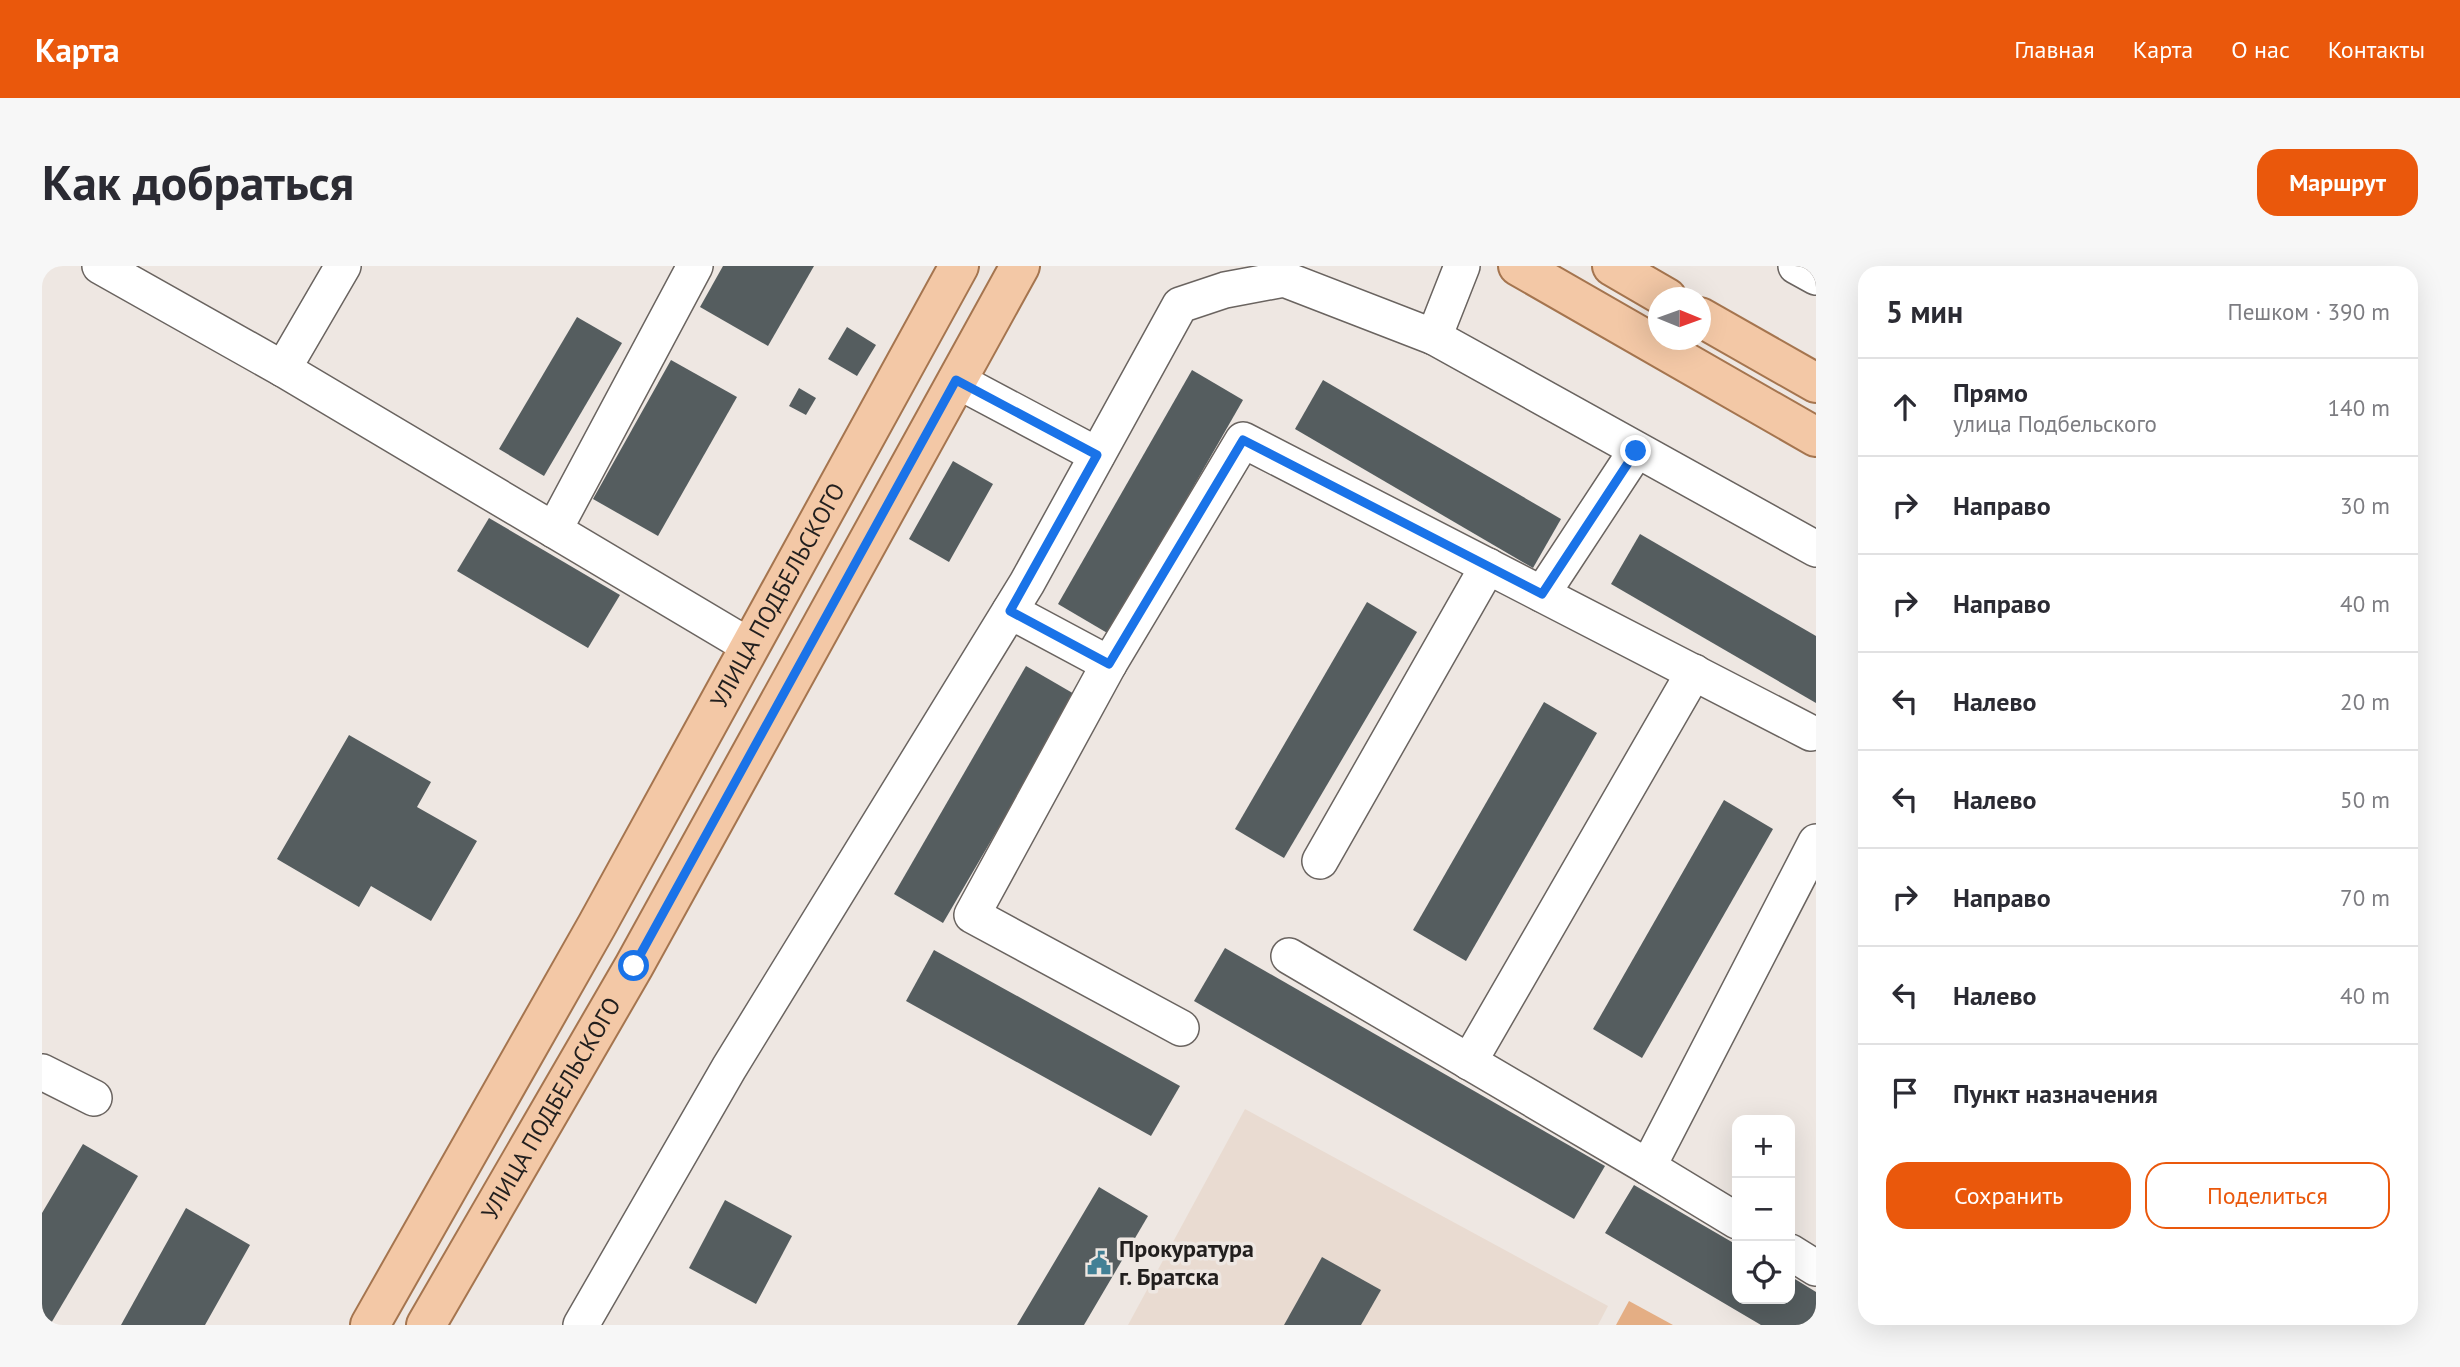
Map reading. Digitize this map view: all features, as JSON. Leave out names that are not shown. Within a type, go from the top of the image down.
[{"type":"main road","name":"УЛИЦА ПОДБЕЛЬСКОГО","points":[[370,1325],[597,925],[959,266]]},
{"type":"main road","name":"УЛИЦА ПОДБЕЛЬСКОГО","points":[[426,1325],[634,966],[1020,266]]},
{"type":"main road","points":[[1518,266],[1816,437]]},
{"type":"main road","points":[[1612,266],[1648,287]]},
{"type":"main road","points":[[1711,323],[1816,383]]},
{"type":"street","points":[[100,266],[283,369],[749,646]]},
{"type":"street","points":[[283,369],[343,266]]},
{"type":"street","points":[[554,530],[695,266]]},
{"type":"street","points":[[1434,337],[1462,266]]},
{"type":"street","points":[[1796,266],[1816,277]]},
{"type":"street","points":[[582,1325],[729,1068],[1010,611],[1180,304],[1225,290],[1284,279],[1434,337],[1816,549]]},
{"type":"street","points":[[956,380],[1097,455]]},
{"type":"street","points":[[1181,1028],[972,915],[1109,664],[1243,440],[1811,733]]},
{"type":"street","points":[[1542,594],[1636,451]]},
{"type":"street","points":[[1320,861],[1488,566]]},
{"type":"street","points":[[1010,611],[1109,664]]},
{"type":"street","points":[[1469,1062],[1694,673]]},
{"type":"street","points":[[1648,1167],[1816,842]]},
{"type":"street","points":[[1289,956],[1732,1218]]},
{"type":"street","points":[[42,1072],[94,1098]]},
{"type":"street","points":[[1795,1255],[1816,1268]]},
{"type":"shaded area","points":[[1245,1109],[1608,1306],[1598,1325],[1128,1325]]},
{"type":"shaded area","points":[[1629,1301],[1673,1325],[1616,1325]]},
{"type":"building","points":[[723,266],[814,266],[768,346],[700,307]]},
{"type":"building","points":[[577,317],[622,343],[544,476],[499,449]]},
{"type":"building","points":[[847,327],[876,345],[857,376],[828,359]]},
{"type":"building","points":[[671,360],[737,397],[658,536],[593,499]]},
{"type":"building","points":[[1192,370],[1243,400],[1109,634],[1058,604]]},
{"type":"building","points":[[1323,380],[1561,519],[1533,568],[1295,429]]},
{"type":"building","points":[[799,388],[816,398],[806,415],[789,406]]},
{"type":"building","points":[[953,461],[993,484],[949,562],[909,539]]},
{"type":"building","points":[[489,518],[620,595],[588,648],[457,571]]},
{"type":"building","points":[[1640,534],[1816,636],[1816,703],[1611,584]]},
{"type":"building","points":[[1367,602],[1417,632],[1284,858],[1235,829]]},
{"type":"building","points":[[1026,666],[1076,695],[943,923],[894,894]]},
{"type":"building","points":[[1544,702],[1597,733],[1466,961],[1413,930]]},
{"type":"building","points":[[349,735],[431,782],[417,807],[477,841],[431,921],[371,886],[359,907],[277,859]]},
{"type":"building","points":[[1724,800],[1773,829],[1642,1058],[1593,1029]]},
{"type":"building","points":[[1225,948],[1605,1166],[1574,1219],[1194,1001]]},
{"type":"building","points":[[934,950],[1180,1086],[1151,1136],[906,1001]]},
{"type":"building","points":[[83,1144],[138,1176],[50,1325],[42,1325],[42,1213]]},
{"type":"building","points":[[1634,1185],[1732,1242],[1732,1304],[1795,1304],[1795,1279],[1816,1292],[1816,1325],[1761,1325],[1605,1233]]},
{"type":"building","points":[[1099,1187],[1148,1216],[1084,1325],[1017,1325]]},
{"type":"building","points":[[725,1200],[792,1236],[756,1304],[689,1268]]},
{"type":"building","points":[[186,1208],[250,1245],[205,1325],[121,1325]]},
{"type":"building","points":[[1322,1257],[1381,1290],[1361,1325],[1284,1325]]},
{"type":"place","name":"Прокуратура г. Братска","points":[[1099,1263]]},
{"type":"route","points":[[634,966],[956,380],[1097,455],[1010,611],[1109,664],[1243,440],[1542,594],[1636,451]]}]
